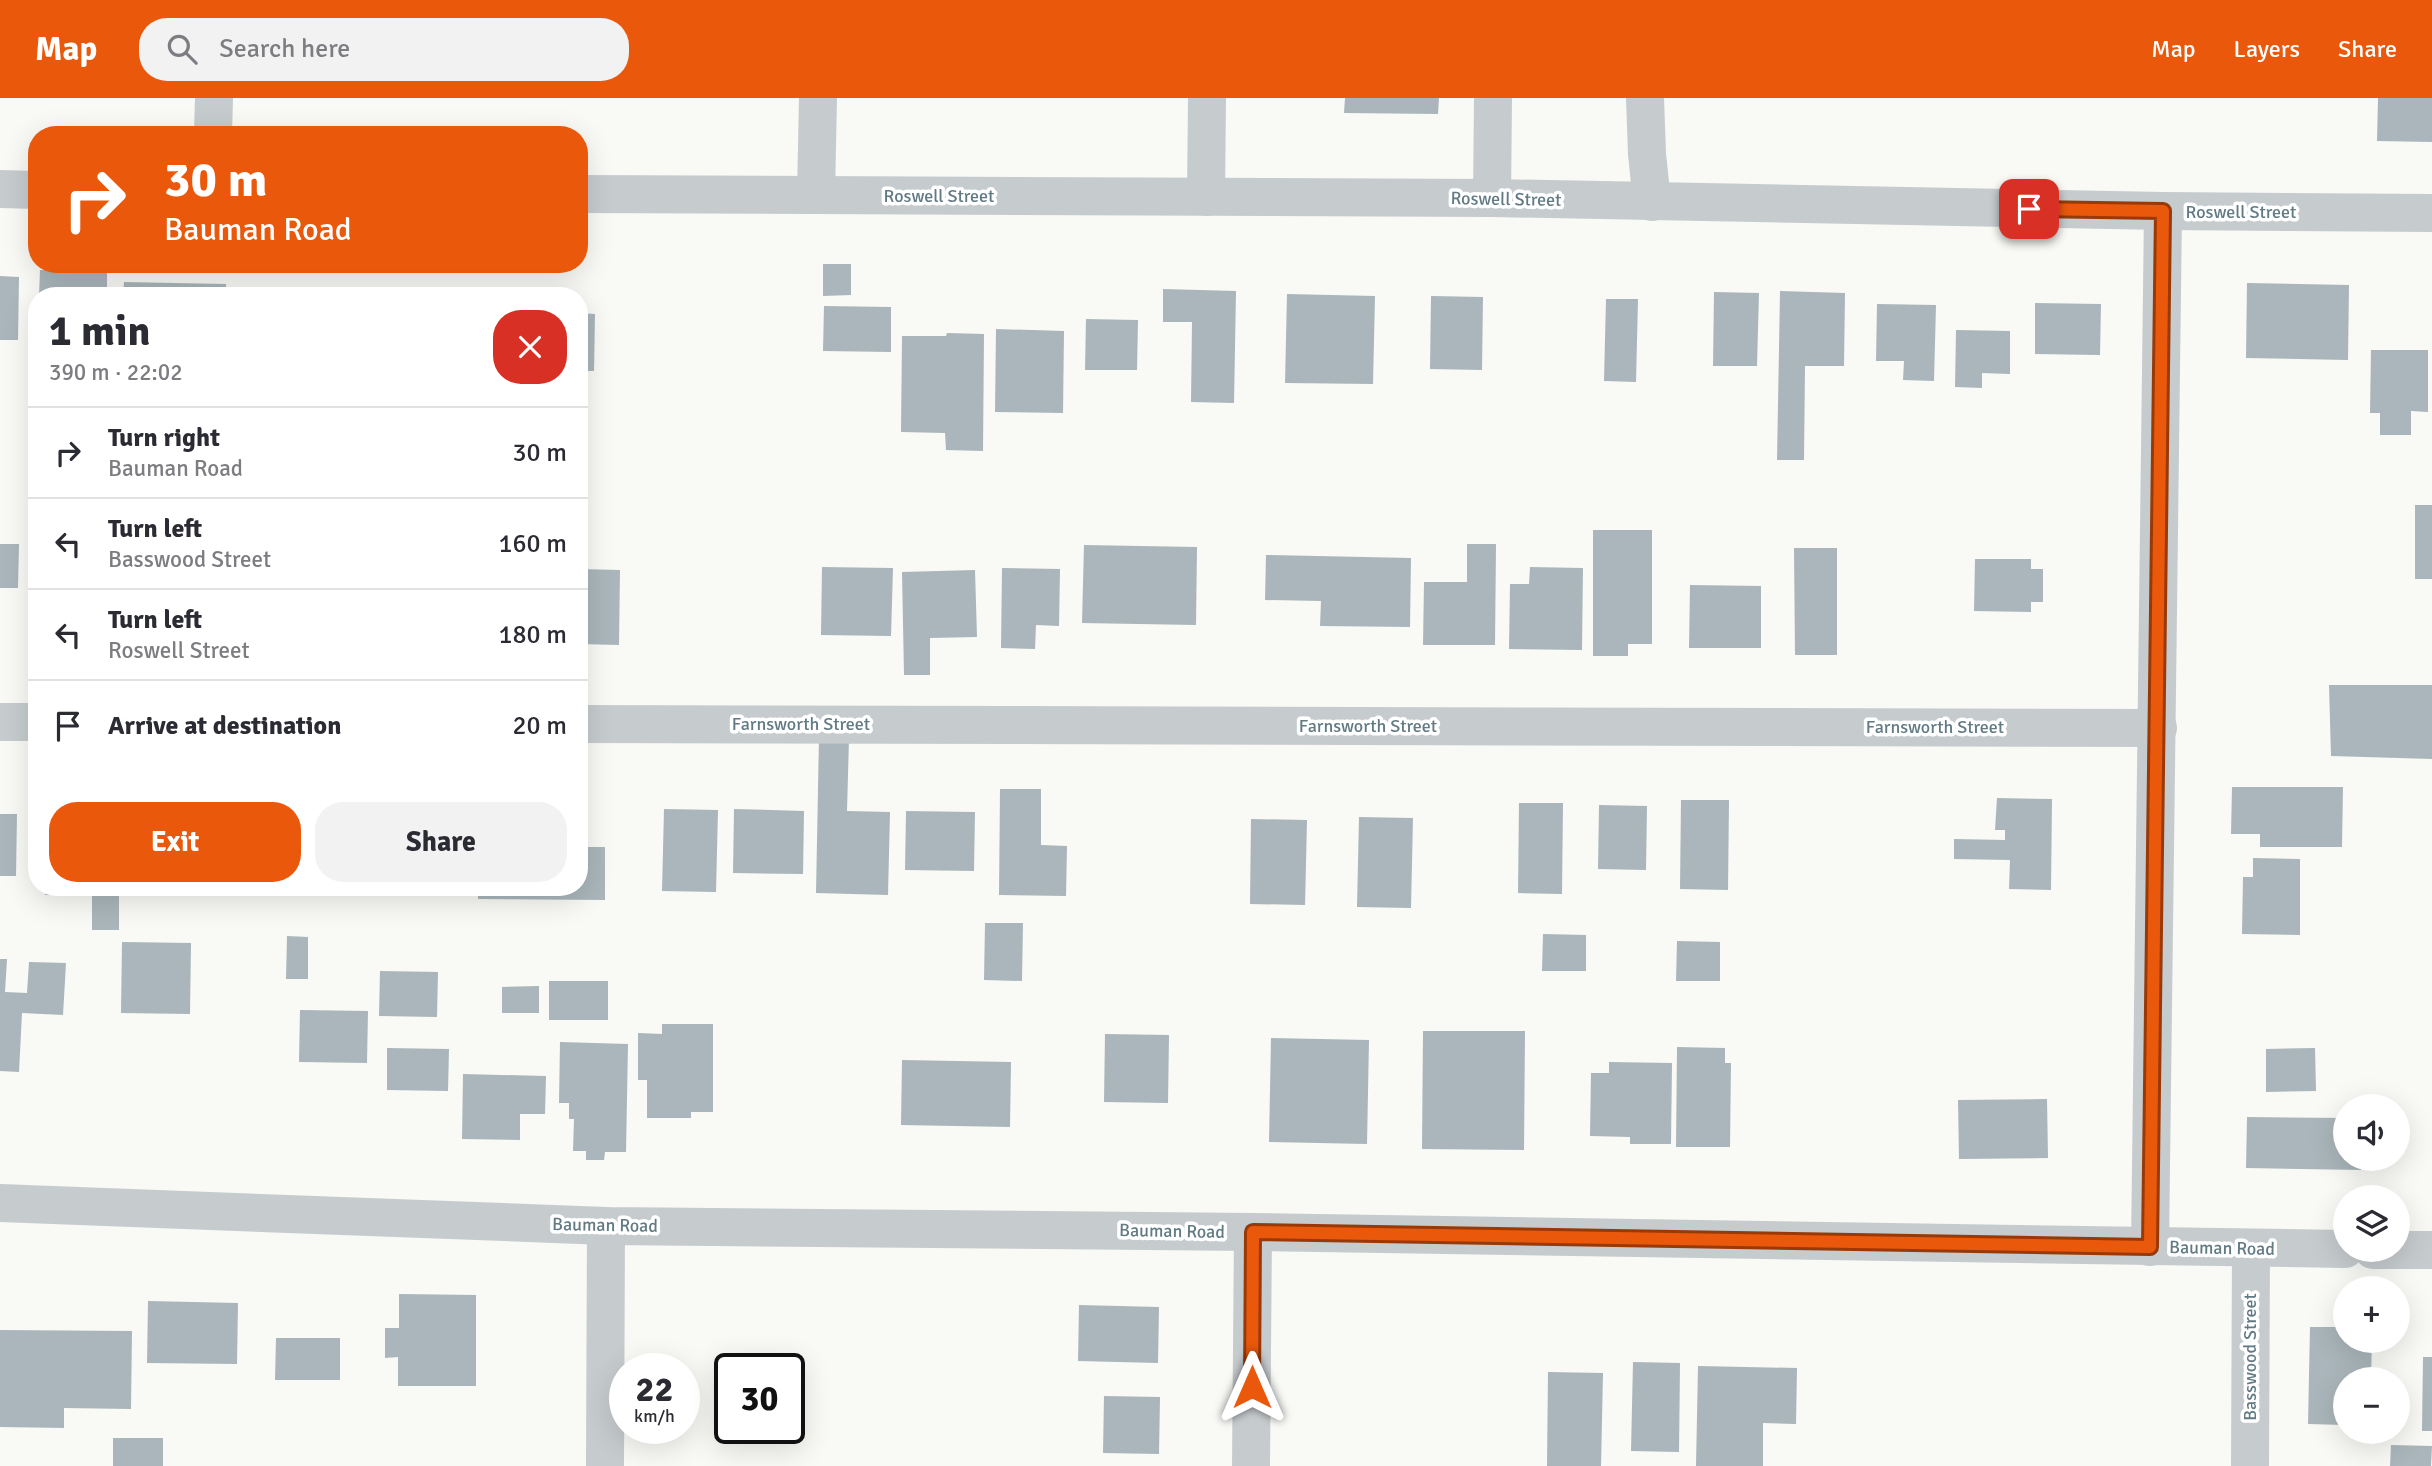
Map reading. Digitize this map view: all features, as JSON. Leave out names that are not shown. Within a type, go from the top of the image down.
[{"type":"street","points":[[213,126],[214,98]]},
{"type":"street","points":[[816,195],[818,98]]},
{"type":"street","points":[[1206,197],[1207,98]]},
{"type":"street","points":[[1492,198],[1493,98]]},
{"type":"street","points":[[1645,98],[1652,202]]},
{"type":"street","points":[[0,189],[28,190]]},
{"type":"street","name":"Roswell Street","points":[[588,194],[1492,198],[2163,211],[2432,213]]},
{"type":"street","points":[[2150,1247],[2163,211]]},
{"type":"street","points":[[0,722],[28,722]]},
{"type":"street","name":"Farnsworth Street","points":[[588,724],[2158,728]]},
{"type":"street","name":"Bauman Road","points":[[0,1203],[606,1226],[1253,1232],[2333,1249]]},
{"type":"street","points":[[605,1466],[606,1226]]},
{"type":"street","points":[[1251,1466],[1253,1232]]},
{"type":"street","name":"Basswood Street","points":[[2250,1466],[2251,1248]]},
{"type":"street","points":[[2410,1250],[2432,1250]]},
{"type":"building","points":[[1345,98],[1439,98],[1438,114],[1344,113]]},
{"type":"building","points":[[2378,98],[2432,98],[2432,142],[2377,141]]},
{"type":"building","points":[[823,264],[851,264],[851,295],[823,296]]},
{"type":"building","points":[[40,273],[107,273],[107,287],[39,287]]},
{"type":"building","points":[[0,276],[19,277],[18,340],[0,340]]},
{"type":"building","points":[[124,282],[226,284],[226,287],[124,287]]},
{"type":"building","points":[[2247,283],[2349,285],[2348,360],[2246,358]]},
{"type":"building","points":[[1163,289],[1236,291],[1234,403],[1191,402],[1192,322],[1163,322]]},
{"type":"building","points":[[1780,291],[1845,293],[1844,366],[1805,366],[1804,460],[1777,460]]},
{"type":"building","points":[[1714,292],[1759,293],[1757,366],[1713,366]]},
{"type":"building","points":[[1287,294],[1375,296],[1373,384],[1285,383]]},
{"type":"building","points":[[1431,296],[1483,297],[1482,370],[1430,369]]},
{"type":"building","points":[[1606,299],[1638,299],[1636,382],[1604,381]]},
{"type":"building","points":[[2035,303],[2101,304],[2100,355],[2035,354]]},
{"type":"building","points":[[1877,304],[1936,305],[1934,381],[1903,380],[1904,361],[1876,361]]},
{"type":"building","points":[[824,306],[891,307],[891,352],[823,351]]},
{"type":"building","points":[[588,314],[595,314],[594,371],[588,371]]},
{"type":"building","points":[[1086,319],[1138,320],[1137,370],[1085,370]]},
{"type":"building","points":[[996,329],[1064,331],[1063,413],[995,412]]},
{"type":"building","points":[[1956,330],[2010,331],[2010,374],[1982,373],[1982,388],[1955,387]]},
{"type":"building","points":[[947,333],[984,334],[983,451],[946,450],[945,433],[901,432],[902,336],[946,336]]},
{"type":"building","points":[[2371,350],[2428,350],[2428,412],[2411,411],[2411,435],[2380,435],[2380,413],[2370,413]]},
{"type":"building","points":[[2415,505],[2432,505],[2432,579],[2415,579]]},
{"type":"building","points":[[1593,530],[1652,530],[1652,644],[1628,644],[1628,656],[1593,656]]},
{"type":"building","points":[[0,544],[19,544],[18,588],[0,588]]},
{"type":"building","points":[[1467,544],[1496,544],[1495,645],[1423,645],[1424,582],[1467,582]]},
{"type":"building","points":[[1084,545],[1197,547],[1196,625],[1082,623]]},
{"type":"building","points":[[1794,548],[1837,548],[1837,655],[1795,655]]},
{"type":"building","points":[[1266,555],[1411,558],[1410,627],[1320,626],[1321,601],[1265,600]]},
{"type":"building","points":[[1975,559],[2031,559],[2031,569],[2043,569],[2043,602],[2031,602],[2031,612],[1974,611]]},
{"type":"building","points":[[822,567],[893,568],[891,636],[821,635]]},
{"type":"building","points":[[1530,567],[1583,568],[1582,650],[1509,649],[1510,584],[1529,584]]},
{"type":"building","points":[[1002,568],[1060,569],[1059,626],[1036,625],[1035,649],[1001,648]]},
{"type":"building","points":[[588,569],[620,570],[619,645],[588,644]]},
{"type":"building","points":[[975,570],[977,637],[930,638],[930,675],[904,675],[902,572]]},
{"type":"building","points":[[1690,585],[1761,586],[1761,648],[1689,648]]},
{"type":"building","points":[[2329,685],[2432,685],[2432,759],[2331,756]]},
{"type":"building","points":[[819,737],[849,738],[847,811],[890,812],[888,895],[816,893]]},
{"type":"building","points":[[2232,787],[2343,787],[2342,847],[2260,847],[2260,834],[2231,834]]},
{"type":"building","points":[[1000,789],[1041,789],[1041,845],[1067,846],[1066,896],[999,895]]},
{"type":"building","points":[[1997,798],[2052,799],[2051,890],[2009,889],[2010,860],[1954,859],[1954,839],[2005,840],[2005,830],[1995,830]]},
{"type":"building","points":[[1681,800],[1729,800],[1728,890],[1680,889]]},
{"type":"building","points":[[1519,803],[1563,803],[1562,894],[1518,893]]},
{"type":"building","points":[[1599,805],[1647,806],[1646,870],[1598,869]]},
{"type":"building","points":[[664,809],[718,810],[716,892],[662,891]]},
{"type":"building","points":[[734,809],[804,811],[803,874],[733,873]]},
{"type":"building","points":[[906,811],[975,812],[974,871],[905,870]]},
{"type":"building","points":[[0,814],[17,814],[16,876],[0,876]]},
{"type":"building","points":[[1359,817],[1413,818],[1411,908],[1357,907]]},
{"type":"building","points":[[1251,819],[1307,820],[1305,905],[1250,904]]},
{"type":"building","points":[[588,847],[605,847],[605,900],[478,899],[478,896],[588,896]]},
{"type":"building","points":[[2253,858],[2300,859],[2300,935],[2242,934],[2243,877],[2253,877]]},
{"type":"building","points":[[92,896],[119,896],[119,930],[92,930]]},
{"type":"building","points":[[985,923],[1023,923],[1022,981],[984,980]]},
{"type":"building","points":[[1543,934],[1586,935],[1586,971],[1542,971]]},
{"type":"building","points":[[287,936],[308,937],[308,979],[286,979]]},
{"type":"building","points":[[1677,941],[1720,942],[1720,981],[1676,981]]},
{"type":"building","points":[[122,942],[191,943],[190,1014],[121,1013]]},
{"type":"building","points":[[0,959],[7,959],[5,992],[27,993],[29,962],[66,963],[63,1015],[22,1013],[19,1072],[0,1071]]},
{"type":"building","points":[[380,971],[438,972],[437,1017],[379,1016]]},
{"type":"building","points":[[549,981],[608,981],[608,1020],[549,1020]]},
{"type":"building","points":[[539,986],[539,1013],[502,1013],[502,987]]},
{"type":"building","points":[[300,1010],[368,1011],[367,1063],[299,1062]]},
{"type":"building","points":[[662,1024],[713,1024],[713,1112],[691,1112],[691,1118],[647,1118],[647,1080],[638,1080],[638,1033],[662,1034]]},
{"type":"building","points":[[1423,1031],[1525,1031],[1524,1150],[1422,1149]]},
{"type":"building","points":[[1105,1034],[1169,1035],[1168,1103],[1104,1102]]},
{"type":"building","points":[[1271,1038],[1369,1040],[1367,1144],[1269,1142]]},
{"type":"building","points":[[560,1042],[628,1044],[626,1152],[605,1152],[604,1160],[586,1160],[586,1151],[573,1151],[574,1119],[569,1119],[569,1103],[559,1103]]},
{"type":"building","points":[[1677,1047],[1725,1048],[1725,1063],[1731,1063],[1730,1147],[1676,1147]]},
{"type":"building","points":[[387,1048],[449,1049],[448,1091],[387,1090]]},
{"type":"building","points":[[2315,1048],[2316,1091],[2266,1092],[2266,1049]]},
{"type":"building","points":[[902,1060],[1011,1062],[1010,1127],[901,1125]]},
{"type":"building","points":[[1609,1062],[1672,1063],[1671,1144],[1630,1144],[1630,1137],[1590,1136],[1591,1073],[1609,1073]]},
{"type":"building","points":[[463,1074],[546,1076],[545,1114],[520,1114],[520,1140],[462,1139]]},
{"type":"building","points":[[2047,1099],[2048,1158],[1959,1159],[1958,1100]]},
{"type":"building","points":[[2247,1117],[2333,1118],[2333,1170],[2246,1168]]},
{"type":"building","points":[[399,1294],[476,1295],[476,1386],[398,1386],[398,1357],[385,1358],[385,1328],[399,1328]]},
{"type":"building","points":[[148,1301],[238,1303],[237,1364],[147,1363]]},
{"type":"building","points":[[1079,1305],[1159,1307],[1158,1363],[1078,1361]]},
{"type":"building","points":[[2310,1327],[2333,1327],[2333,1353],[2372,1353],[2371,1367],[2333,1367],[2333,1425],[2308,1424]]},
{"type":"building","points":[[0,1330],[132,1331],[131,1409],[64,1408],[64,1428],[0,1427]]},
{"type":"building","points":[[276,1338],[340,1338],[340,1380],[275,1380]]},
{"type":"building","points":[[2423,1357],[2432,1357],[2432,1431],[2422,1431]]},
{"type":"building","points":[[1633,1362],[1680,1363],[1679,1452],[1631,1451]]},
{"type":"building","points":[[1698,1366],[1797,1368],[1796,1424],[1763,1423],[1763,1466],[1696,1466]]},
{"type":"building","points":[[1548,1372],[1603,1373],[1601,1466],[1547,1466]]},
{"type":"building","points":[[1104,1396],[1160,1397],[1159,1454],[1103,1453]]},
{"type":"building","points":[[113,1438],[163,1438],[163,1466],[113,1466]]},
{"type":"building","points":[[2391,1445],[2432,1446],[2431,1466],[2390,1466]]},
{"type":"route","points":[[1252,1387],[1253,1232],[2150,1247],[2163,211],[2029,209]]}]
